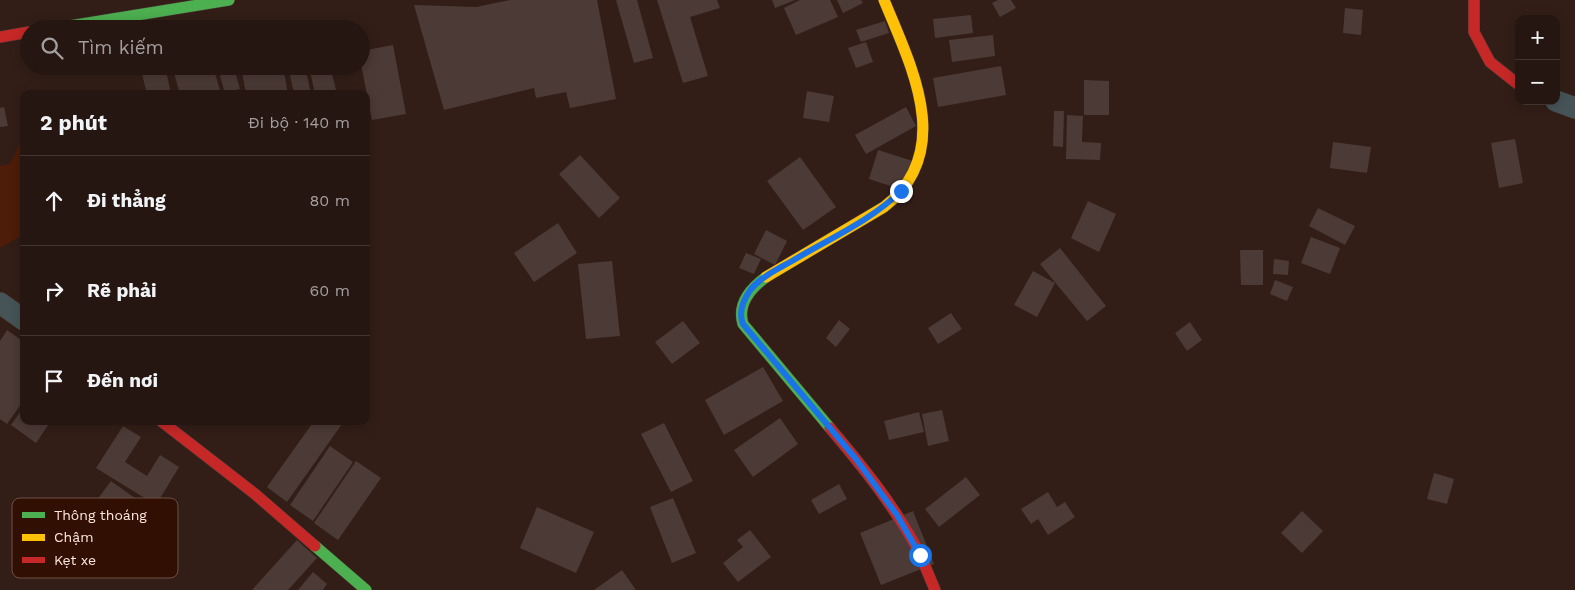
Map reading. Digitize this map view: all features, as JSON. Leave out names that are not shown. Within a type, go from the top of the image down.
[{"type":"street","points":[[106,20],[228,0]]},
{"type":"street","points":[[884,0],[915,75],[921,101],[924,127],[921,151],[909,180],[890,202],[768,274],[752,288],[743,304],[740,316],[743,324],[856,459],[897,515],[920,555],[935,590]]},
{"type":"street","points":[[1474,0],[1474,32],[1490,62],[1515,82]]},
{"type":"street","points":[[0,37],[20,34]]},
{"type":"street","points":[[1560,102],[1575,108]]},
{"type":"street","points":[[0,303],[20,317]]},
{"type":"street","points":[[166,425],[256,494],[366,590]]},
{"type":"shaded area","points":[[20,143],[20,236],[0,248],[0,166],[10,164]]},
{"type":"building","points":[[510,0],[597,0],[616,99],[570,108],[566,92],[536,98],[534,88],[444,110],[414,5],[476,7]]},
{"type":"building","points":[[616,0],[637,0],[653,58],[634,63]]},
{"type":"building","points":[[657,0],[717,0],[720,8],[690,17],[708,76],[683,83]]},
{"type":"building","points":[[772,0],[795,0],[775,8]]},
{"type":"building","points":[[800,0],[830,0],[838,17],[796,35],[784,8]]},
{"type":"building","points":[[837,0],[861,0],[863,3],[843,13]]},
{"type":"building","points":[[998,0],[1011,0],[1016,8],[1000,17],[992,3]]},
{"type":"building","points":[[1345,8],[1363,10],[1361,35],[1343,33]]},
{"type":"building","points":[[971,15],[973,33],[935,38],[933,19]]},
{"type":"building","points":[[885,21],[889,33],[861,42],[856,30]]},
{"type":"building","points":[[993,35],[995,56],[952,62],[949,40]]},
{"type":"building","points":[[866,42],[873,62],[856,68],[848,48]]},
{"type":"building","points":[[393,45],[406,114],[372,120],[370,90],[366,90],[363,75],[370,75],[370,49]]},
{"type":"building","points":[[1001,66],[1006,95],[938,107],[933,78]]},
{"type":"building","points":[[142,75],[167,75],[170,90],[146,90]]},
{"type":"building","points":[[175,75],[216,75],[220,90],[179,90]]},
{"type":"building","points":[[220,75],[236,75],[240,89],[224,90]]},
{"type":"building","points":[[243,75],[285,75],[287,90],[245,90]]},
{"type":"building","points":[[290,75],[307,75],[310,90],[293,90]]},
{"type":"building","points":[[311,75],[332,75],[336,90],[314,90]]},
{"type":"building","points":[[1084,80],[1109,81],[1109,115],[1084,115]]},
{"type":"building","points":[[807,91],[834,96],[829,122],[803,118]]},
{"type":"building","points":[[4,107],[8,126],[0,127],[0,108]]},
{"type":"building","points":[[906,107],[916,126],[866,154],[855,135]]},
{"type":"building","points":[[1054,111],[1064,111],[1063,147],[1053,146]]},
{"type":"building","points":[[1067,115],[1083,116],[1082,142],[1101,143],[1100,160],[1066,159]]},
{"type":"building","points":[[1515,139],[1523,183],[1499,188],[1491,143]]},
{"type":"building","points":[[1333,142],[1371,147],[1367,173],[1330,168]]},
{"type":"building","points":[[878,150],[916,162],[906,191],[869,179]]},
{"type":"building","points":[[580,155],[620,198],[599,218],[559,174]]},
{"type":"building","points":[[800,157],[836,207],[803,230],[767,181]]},
{"type":"building","points":[[1088,201],[1116,214],[1099,252],[1071,238]]},
{"type":"building","points":[[1318,208],[1355,226],[1345,245],[1309,226]]},
{"type":"building","points":[[558,223],[577,253],[534,282],[514,253]]},
{"type":"building","points":[[766,230],[787,241],[775,265],[754,254]]},
{"type":"building","points":[[1311,237],[1340,248],[1330,274],[1301,263]]},
{"type":"building","points":[[1060,248],[1106,306],[1087,321],[1040,264]]},
{"type":"building","points":[[1240,250],[1263,250],[1263,285],[1241,285]]},
{"type":"building","points":[[746,253],[761,259],[754,274],[739,268]]},
{"type":"building","points":[[1274,259],[1289,261],[1288,275],[1273,274]]},
{"type":"building","points":[[612,261],[620,336],[586,339],[578,264]]},
{"type":"building","points":[[1033,271],[1055,283],[1037,317],[1014,305]]},
{"type":"building","points":[[1275,280],[1293,287],[1287,301],[1270,294]]},
{"type":"building","points":[[951,313],[962,329],[938,344],[928,328]]},
{"type":"building","points":[[839,320],[850,329],[836,347],[826,338]]},
{"type":"building","points":[[683,321],[700,343],[672,364],[655,342]]},
{"type":"building","points":[[1190,322],[1202,340],[1187,351],[1175,333]]},
{"type":"building","points":[[7,330],[20,339],[20,406],[7,424],[0,419],[0,341]]},
{"type":"building","points":[[763,367],[783,401],[724,435],[705,400]]},
{"type":"building","points":[[942,410],[949,441],[928,446],[922,414]]},
{"type":"building","points":[[919,412],[924,432],[889,440],[884,421]]},
{"type":"building","points":[[20,413],[20,425],[48,425],[36,443],[11,425]]},
{"type":"building","points":[[780,418],[798,444],[753,477],[734,450]]},
{"type":"building","points":[[664,423],[693,481],[671,492],[641,434]]},
{"type":"building","points":[[311,425],[341,425],[287,502],[267,487]]},
{"type":"building","points":[[123,426],[141,437],[125,462],[147,476],[160,455],[179,467],[160,498],[145,498],[96,468]]},
{"type":"building","points":[[330,446],[353,462],[313,521],[290,505]]},
{"type":"building","points":[[356,461],[381,478],[338,540],[314,523]]},
{"type":"building","points":[[1434,473],[1454,479],[1447,504],[1427,499]]},
{"type":"building","points":[[966,477],[980,495],[939,527],[925,509]]},
{"type":"building","points":[[111,481],[135,498],[98,498]]},
{"type":"building","points":[[839,484],[847,499],[819,514],[811,500]]},
{"type":"building","points":[[1048,492],[1057,507],[1065,502],[1075,517],[1048,535],[1038,519],[1031,524],[1021,509]]},
{"type":"building","points":[[673,498],[696,553],[672,563],[650,507]]},
{"type":"building","points":[[537,507],[594,532],[576,573],[520,548]]},
{"type":"building","points":[[913,511],[934,564],[881,585],[860,533]]},
{"type":"building","points":[[1302,511],[1323,531],[1302,553],[1281,533]]},
{"type":"building","points":[[750,530],[771,557],[738,582],[723,563],[743,547],[737,540]]},
{"type":"building","points":[[297,540],[317,558],[288,590],[252,590]]},
{"type":"building","points":[[622,570],[636,590],[594,590]]},
{"type":"building","points":[[313,572],[327,584],[323,590],[298,590]]},
{"type":"traffic: fast","points":[[106,20],[229,0]]},
{"type":"traffic: fast","points":[[766,277],[755,286],[744,303],[742,310],[743,324],[830,428]]},
{"type":"traffic: fast","points":[[315,546],[366,590]]},
{"type":"traffic: slow","points":[[766,277],[884,207],[906,185],[918,160],[923,134],[921,107],[906,52],[884,0]]},
{"type":"traffic: jam","points":[[1474,0],[1474,32],[1490,62],[1515,82]]},
{"type":"traffic: jam","points":[[0,37],[20,34]]},
{"type":"traffic: jam","points":[[166,425],[255,494],[315,546]]},
{"type":"traffic: jam","points":[[830,428],[890,504],[920,554],[935,590]]},
{"type":"route","points":[[901,191],[890,202],[870,216],[768,274],[752,288],[743,304],[740,316],[743,324],[856,459],[897,515],[920,555]]}]
